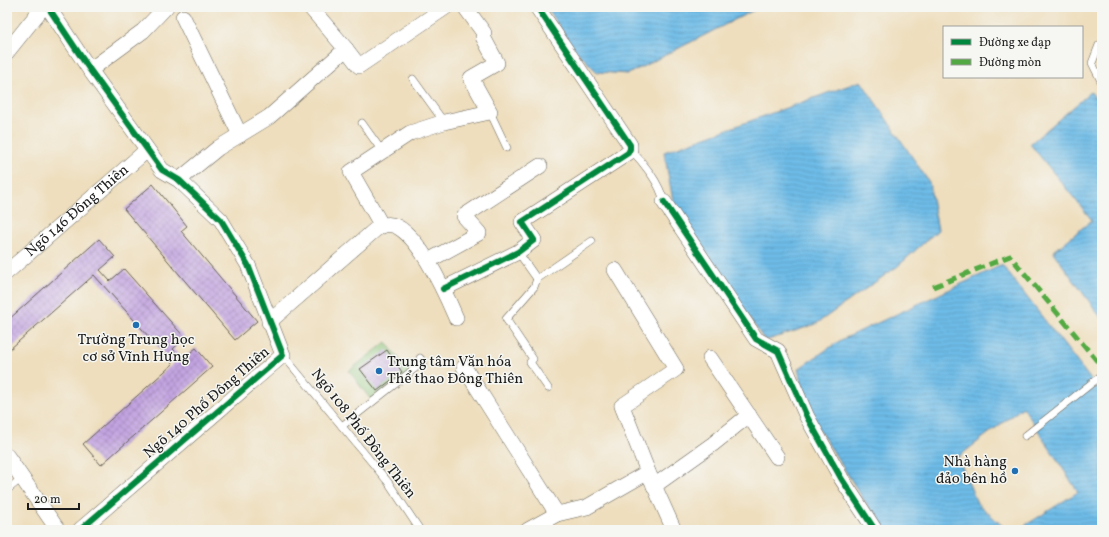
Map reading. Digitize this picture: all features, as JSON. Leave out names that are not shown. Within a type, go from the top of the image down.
[{"type":"street","points":[[7,52],[43,7]]},
{"type":"street","name":"Ngõ 140 Phố Đông Thiên","points":[[48,7],[90,70],[162,170],[179,180],[221,220],[248,265],[283,355],[80,530]]},
{"type":"street","points":[[90,70],[143,31],[166,7]]},
{"type":"street","points":[[310,7],[359,66],[446,7]]},
{"type":"street","points":[[382,226],[351,172],[410,133],[444,122],[490,112],[471,78],[496,63],[483,37],[484,33],[465,7]]},
{"type":"street","points":[[443,289],[518,252],[534,240],[522,222],[628,152],[630,149],[630,145],[537,7]]},
{"type":"street","points":[[183,17],[240,135]]},
{"type":"street","points":[[179,180],[218,148],[268,117],[346,49]]},
{"type":"street","name":"Ngõ 146 Đông Thiên","points":[[7,272],[147,150]]},
{"type":"street","points":[[428,261],[479,232],[464,216],[540,166]]},
{"type":"street","points":[[664,202],[756,339],[778,351],[807,417],[842,478],[875,530]]},
{"type":"street","points":[[270,322],[376,229],[385,224],[392,225],[408,233],[428,261],[456,318]]},
{"type":"street","points":[[615,270],[676,369],[622,406],[648,472],[674,530]]},
{"type":"street","points":[[710,358],[777,457]]},
{"type":"street","points":[[464,367],[556,514]]},
{"type":"street","points":[[654,486],[713,444],[749,415]]},
{"type":"street","points":[[7,456],[58,530]]},
{"type":"street","points":[[528,530],[556,514],[587,507],[648,472]]},
{"type":"lane","points":[[1102,43],[1099,45],[1092,63],[1102,83]]},
{"type":"lane","points":[[413,79],[444,122]]},
{"type":"lane","points":[[490,112],[506,148]]},
{"type":"lane","points":[[362,123],[382,151]]},
{"type":"lane","points":[[630,149],[640,159],[662,192],[664,202]]},
{"type":"lane","points":[[548,388],[530,362],[533,359],[506,320],[534,287],[537,279],[592,241]]},
{"type":"lane","points":[[518,252],[537,279]]},
{"type":"lane","name":"Ngõ 108 Phố Đông Thiên","points":[[283,355],[388,482],[420,530]]},
{"type":"lane","points":[[342,426],[423,362],[420,358]]},
{"type":"lane","points":[[1025,436],[1100,377]]},
{"type":"lane","points":[[7,490],[22,478]]},
{"type":"green space","name":"Trung tâm Văn hóa Thể thao Đông Thiên","points":[[386,342],[409,372],[371,400],[349,371]]},
{"type":"water","points":[[546,7],[760,7],[628,74],[597,72],[574,49]]},
{"type":"water","points":[[861,81],[929,182],[938,230],[898,266],[816,324],[765,341],[674,206],[664,152]]},
{"type":"water","points":[[1091,92],[1102,108],[1102,319],[1053,252],[1092,220],[1030,144]]},
{"type":"water","points":[[1002,265],[1102,394],[1102,530],[1018,530],[1078,492],[1023,407],[958,457],[977,503],[1007,530],[883,530],[813,420],[798,369],[841,340]]},
{"type":"building","points":[[153,184],[187,226],[181,231],[257,321],[235,340],[124,209]]},
{"type":"building","points":[[99,239],[115,257],[100,270],[110,281],[124,269],[185,338],[173,349],[182,359],[196,348],[212,367],[101,465],[83,444],[173,364],[94,275],[10,349],[7,346],[7,321]]},
{"type":"building","points":[[387,350],[402,372],[377,391],[360,369]]},
{"type":"marked path","points":[[933,287],[1010,256],[1102,367]]},
{"type":"cycle path","points":[[48,7],[90,70],[162,170],[179,180],[221,220],[248,265],[283,355],[80,530]]},
{"type":"cycle path","points":[[443,289],[518,252],[534,240],[522,222],[628,153],[630,149],[630,145],[537,7]]},
{"type":"cycle path","points":[[664,202],[756,339],[778,351],[807,417],[841,478],[875,530]]},
{"type":"place","name":"Trường Trung học cơ sở Vĩnh Hưng","points":[[136,325]]},
{"type":"place","name":"Trung tâm Văn hóa Thể thao Đông Thiên","points":[[379,371]]},
{"type":"place","name":"Nhà hàng đảo bên hồ","points":[[1015,471]]}]
